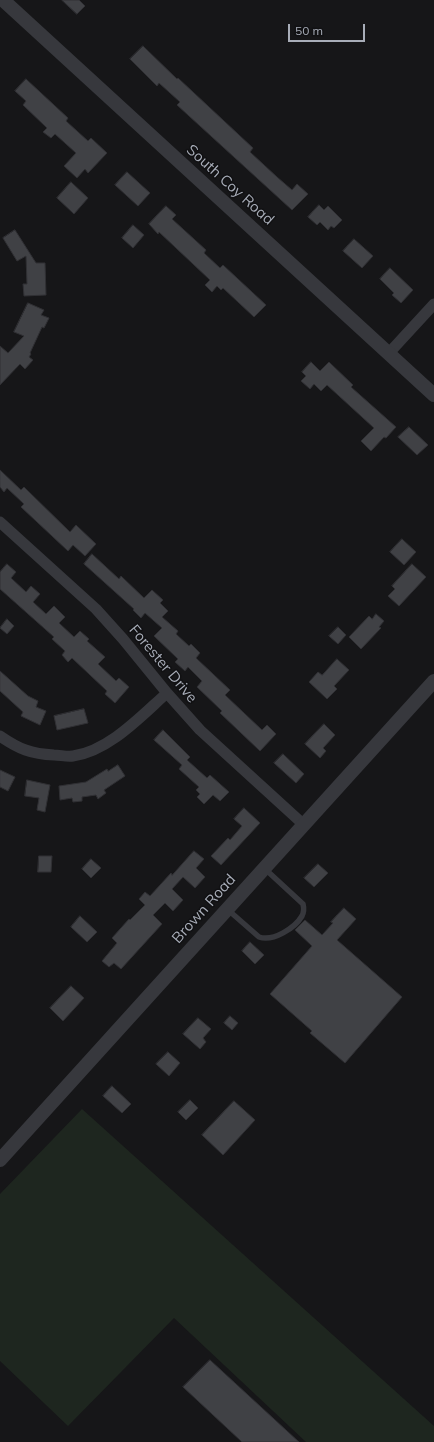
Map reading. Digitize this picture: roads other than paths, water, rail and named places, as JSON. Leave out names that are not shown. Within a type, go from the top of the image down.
[{"type":"street","name":"South Coy Road","points":[[3,0],[434,395]]},
{"type":"street","points":[[389,353],[434,304]]},
{"type":"street","name":"Forester Drive","points":[[0,522],[96,609],[123,639],[166,693],[190,720],[303,824]]},
{"type":"street","name":"Brown Road","points":[[0,1160],[434,681]]},
{"type":"street","points":[[0,736],[16,747],[37,754],[73,756],[93,750],[114,739],[166,693]]},
{"type":"lane","points":[[227,909],[259,937],[264,939],[269,939],[279,935],[302,916],[304,910],[303,904],[264,868]]}]
